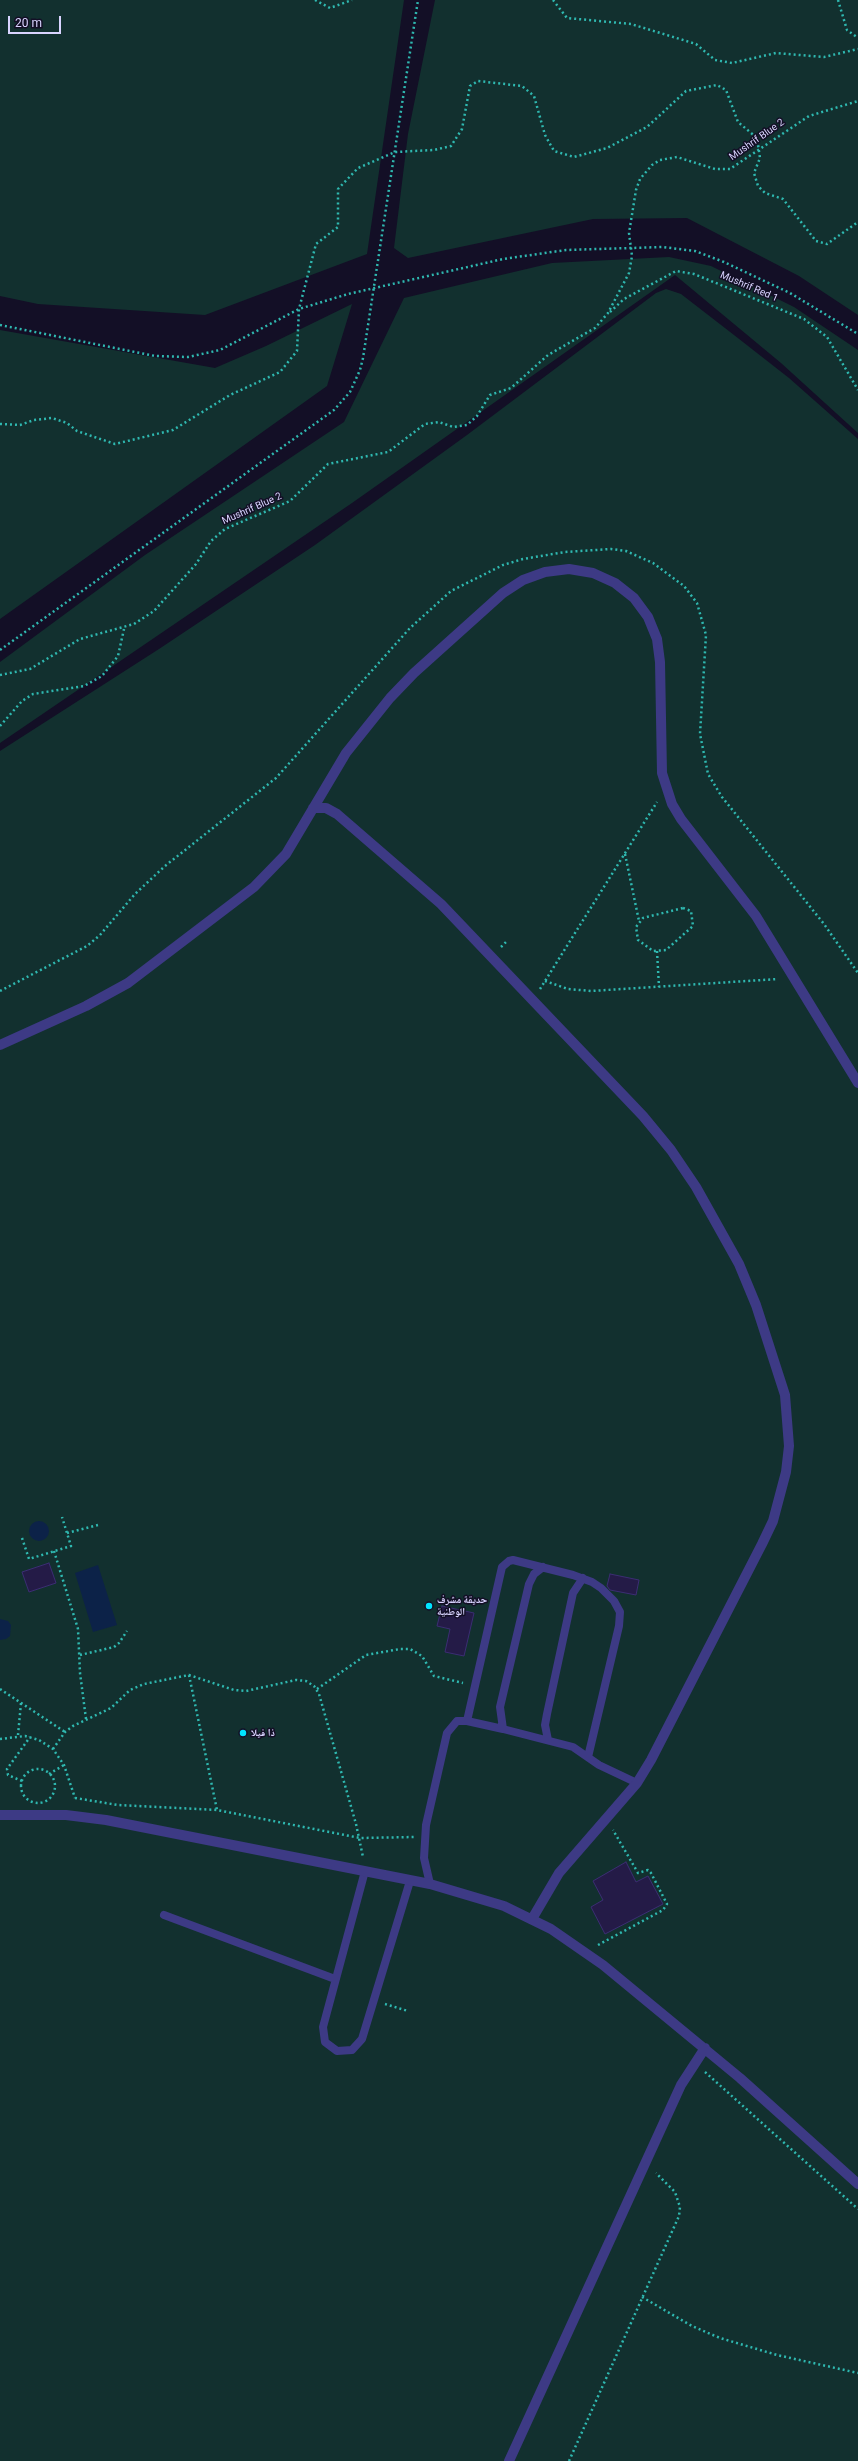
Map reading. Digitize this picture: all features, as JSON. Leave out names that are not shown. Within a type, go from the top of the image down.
[{"type":"street","points":[[0,1045],[100,999],[141,974],[266,878],[286,854],[346,753],[390,698],[439,649],[503,594],[523,580],[545,572],[569,569],[593,573],[615,583],[634,598],[648,617],[657,639],[660,662],[662,759],[665,788],[681,819],[756,916],[858,1083]]},
{"type":"street","points":[[313,808],[332,811],[420,884],[643,1116],[696,1187],[736,1257],[756,1305],[779,1370],[788,1414],[789,1446],[786,1472],[773,1521],[666,1734],[637,1783],[559,1873],[532,1919]]},
{"type":"street","points":[[0,1815],[81,1816],[430,1884],[504,1906],[532,1919],[586,1952],[705,2048],[858,2184]]},
{"type":"street","points":[[509,2461],[681,2085],[705,2048]]},
{"type":"lane","points":[[467,1721],[502,1567],[505,1563],[513,1560],[583,1578],[601,1588],[614,1601],[617,1606],[620,1619],[588,1757]]},
{"type":"lane","points":[[503,1729],[500,1707],[529,1584],[534,1574],[543,1567]]},
{"type":"lane","points":[[548,1740],[545,1726],[546,1714],[573,1593],[583,1578]]},
{"type":"lane","points":[[430,1884],[424,1858],[424,1837],[449,1728],[457,1721],[467,1721],[503,1729],[573,1748],[612,1772],[637,1783]]},
{"type":"lane","points":[[365,1871],[323,2027],[325,2042],[330,2048],[345,2052],[358,2046],[410,1881]]},
{"type":"lane","points":[[164,1915],[335,1979]]},
{"type":"path","points":[[315,0],[330,8],[352,0]]},
{"type":"path","points":[[0,650],[334,410],[350,392],[360,370],[374,289],[418,0]]},
{"type":"path","points":[[553,0],[567,18],[630,24],[696,44],[715,60],[732,63],[776,53],[824,57],[858,49]]},
{"type":"path","points":[[838,0],[847,30],[858,38]]},
{"type":"path","points":[[0,424],[20,425],[34,420],[52,418],[67,423],[77,432],[115,444],[172,430],[230,395],[280,372],[297,351],[299,309],[316,244],[338,227],[338,189],[358,168],[395,152],[434,150],[451,146],[462,129],[470,86],[478,81],[522,86],[534,96],[545,135],[554,151],[574,157],[607,148],[647,127],[686,91],[717,85],[726,90],[738,122],[757,138],[760,158],[754,173],[758,186],[764,193],[783,199],[816,241],[827,244],[858,222]]},
{"type":"path","name":"Mushrif Blue 2","points":[[0,675],[30,669],[80,639],[124,628],[154,611],[196,564],[211,541],[225,529],[290,501],[328,464],[388,452],[425,424],[439,422],[453,426],[467,425],[477,416],[490,395],[511,388],[541,360],[591,331],[608,313],[630,273],[632,264],[629,233],[636,190],[640,178],[652,165],[664,159],[678,157],[722,170],[737,166],[809,116],[858,101]]},
{"type":"path","points":[[0,325],[155,356],[188,357],[214,352],[235,344],[299,309],[323,300],[503,260],[566,250],[679,248],[711,257],[790,293],[858,334]]},
{"type":"path","name":"Mushrif Red 1","points":[[608,313],[624,298],[676,271],[694,274],[804,319],[827,337],[858,390]]},
{"type":"path","points":[[0,991],[72,956],[100,935],[135,894],[165,866],[281,773],[414,623],[451,591],[502,565],[523,559],[564,552],[611,549],[626,551],[653,563],[684,586],[697,603],[706,635],[700,734],[708,774],[722,797],[824,924],[858,973]]},
{"type":"path","points":[[0,726],[22,701],[33,694],[84,686],[102,676],[118,656],[124,628]]},
{"type":"path","points":[[532,1001],[665,788]]},
{"type":"path","points":[[625,854],[639,922],[636,931],[638,940],[657,951],[666,950],[691,928],[694,920],[691,911],[683,908],[648,916],[639,922]]},
{"type":"path","points":[[657,951],[659,987]]},
{"type":"path","points":[[545,981],[580,991],[794,978]]},
{"type":"path","points":[[22,1538],[29,1559],[71,1546],[62,1517]]},
{"type":"path","points":[[67,1533],[98,1525]]},
{"type":"path","points":[[54,1551],[78,1629],[80,1673],[86,1719]]},
{"type":"path","points":[[80,1655],[114,1647],[120,1643],[127,1631]]},
{"type":"path","points":[[317,1690],[366,1655],[400,1649],[410,1649],[422,1656],[434,1676],[475,1686]]},
{"type":"path","points":[[189,1675],[217,1810]]},
{"type":"path","points":[[53,1749],[65,1732],[86,1719],[111,1708],[126,1693],[137,1686],[189,1675],[234,1690],[246,1692],[301,1680],[310,1683],[317,1690],[360,1838],[365,1871]]},
{"type":"path","points":[[0,1689],[65,1732]]},
{"type":"path","points":[[18,1735],[21,1703]]},
{"type":"path","points":[[0,1739],[18,1735],[30,1737],[53,1749],[64,1765],[81,1816]]},
{"type":"path","points":[[22,1781],[8,1775],[7,1769],[30,1737]]},
{"type":"path","points":[[49,1774],[54,1786],[54,1792],[45,1802],[32,1802],[26,1799],[22,1794],[22,1781],[30,1771],[36,1770],[49,1774],[64,1765]]},
{"type":"path","points":[[76,1798],[139,1807],[217,1810],[360,1838],[424,1837]]},
{"type":"path","points":[[586,1952],[662,1910],[667,1904],[650,1871],[638,1873],[606,1819]]},
{"type":"path","points":[[373,2001],[408,2011]]},
{"type":"path","points":[[694,2063],[858,2209]]},
{"type":"path","points":[[569,2461],[676,2224],[680,2207],[675,2192],[645,2163]]},
{"type":"path","points":[[642,2297],[692,2326],[727,2341],[777,2355],[858,2373]]},
{"type":"green space","points":[[0,0],[404,0],[367,254],[205,315],[38,304],[0,296]]},
{"type":"green space","points":[[435,0],[858,0],[858,315],[799,276],[687,218],[593,219],[408,258],[394,248],[408,134]]},
{"type":"green space","points":[[669,257],[711,266],[794,307],[858,350],[858,433],[781,363],[675,275],[352,503],[0,743],[0,662],[145,555],[344,422],[404,298],[552,263]]},
{"type":"green space","name":"حديقة مشرف الوطنية","points":[[666,289],[681,294],[734,335],[789,378],[858,439],[858,2461],[0,2461],[0,751],[159,649],[315,545],[467,435],[656,293]]},
{"type":"green space","points":[[352,304],[327,386],[0,619],[0,330],[215,368],[266,346]]},
{"type":"water","points":[[35,1521],[43,1521],[49,1527],[49,1535],[43,1541],[35,1541],[29,1535],[29,1527]]},
{"type":"water","points":[[98,1565],[117,1625],[93,1632],[75,1573]]},
{"type":"water","points":[[0,1619],[8,1621],[11,1625],[10,1636],[6,1639],[0,1640]]},
{"type":"building","points":[[49,1563],[56,1583],[29,1592],[22,1572]]},
{"type":"building","points":[[610,1574],[639,1580],[636,1595],[610,1590],[607,1586]]},
{"type":"building","points":[[442,1606],[474,1613],[464,1656],[445,1652],[450,1629],[437,1626]]},
{"type":"building","points":[[626,1862],[636,1882],[648,1876],[663,1904],[605,1934],[591,1907],[603,1900],[593,1881]]},
{"type":"place","name":"حديقة مشرف الوطنية","points":[[429,1606]]},
{"type":"place","name":"ذا فيلا","points":[[243,1733]]}]
